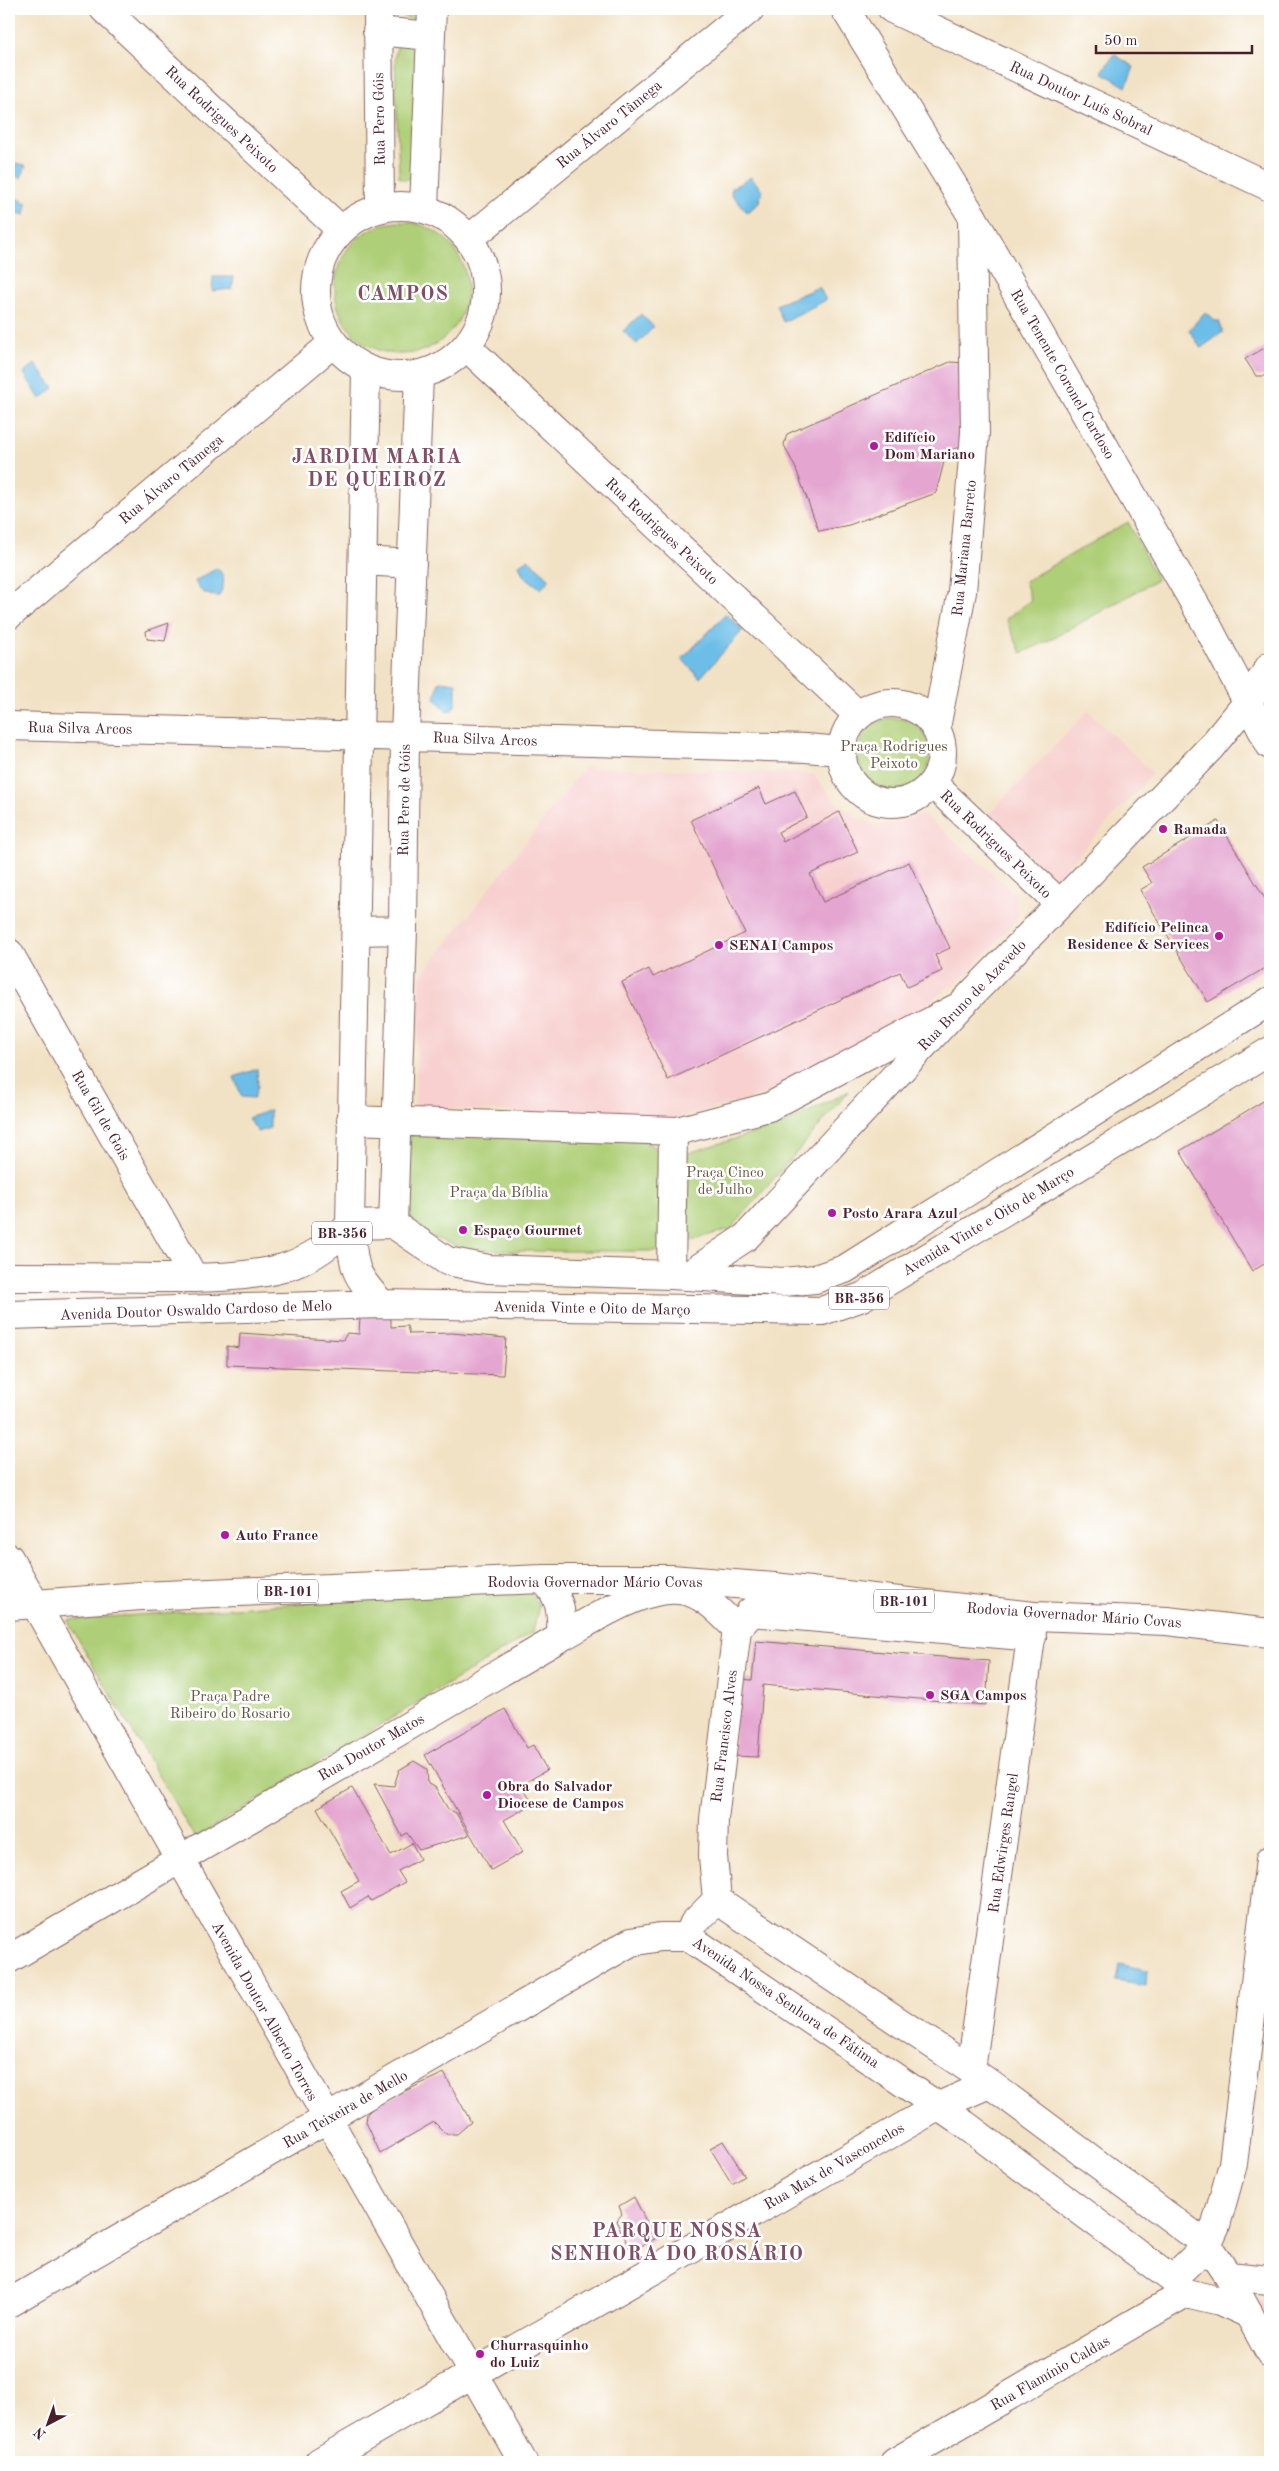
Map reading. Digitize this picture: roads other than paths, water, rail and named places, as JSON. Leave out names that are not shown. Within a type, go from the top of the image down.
[{"type":"main road","name":"Rua Rodrigues Peixoto","points":[[104,9],[341,230]]},
{"type":"main road","points":[[424,208],[432,9]]},
{"type":"main road","name":"Rua Álvaro Tâmega","points":[[469,239],[750,9]]},
{"type":"main road","name":"Rua Tenente Coronel Cardoso","points":[[846,9],[972,216],[1202,618],[1259,697],[1270,745]]},
{"type":"main road","name":"Rua Doutor Luís Sobral","points":[[892,9],[1270,187]]},
{"type":"main road","name":"Rua Pero Góis","points":[[380,208],[378,20],[431,36]]},
{"type":"main road","points":[[366,380],[383,375],[401,377],[419,375],[446,365],[467,347],[482,322],[487,293],[483,264],[469,239],[449,220],[424,208],[380,208],[359,216],[341,230],[323,255],[315,285],[319,316],[333,344],[366,380],[350,1225],[356,1273],[364,1286],[382,1304]]},
{"type":"main road","name":"Rua Mariana Barreto","points":[[936,728],[962,592],[975,433],[972,216]]},
{"type":"main road","name":"Rua Álvaro Tâmega","points":[[9,615],[333,344]]},
{"type":"main road","name":"Rua Rodrigues Peixoto","points":[[467,347],[858,715]]},
{"type":"main road","name":"Rua Pero de Góis","points":[[393,1224],[403,930],[405,736],[419,375]]},
{"type":"main road","points":[[363,561],[412,564]]},
{"type":"main road","name":"Rua Bruno de Azevedo","points":[[679,1276],[746,1237],[960,1006],[1259,697],[1270,666]]},
{"type":"main road","points":[[841,750],[846,731],[858,715],[878,704],[900,703],[921,711],[936,728]]},
{"type":"main road","name":"Rua Silva Arcos","points":[[9,726],[841,750]]},
{"type":"main road","name":"Rua Rodrigues Peixoto","points":[[841,750],[845,771],[857,789],[875,800],[896,803],[916,797],[932,783],[941,766],[942,746],[936,728]]},
{"type":"main road","name":"Rua Rodrigues Peixoto","points":[[932,783],[1060,904]]},
{"type":"main road","points":[[356,930],[403,930]]},
{"type":"main road","name":"Rua Gil de Gois","points":[[9,953],[194,1278]]},
{"type":"main road","points":[[673,1131],[679,1276],[783,1282],[830,1276],[845,1269],[1270,1001]]},
{"type":"main road","points":[[352,1120],[673,1131],[769,1107],[960,1006]]},
{"type":"main road","name":"Avenida Vinte e Oito de Março","points":[[382,1304],[822,1311],[862,1297],[1270,1051]]},
{"type":"main road","points":[[892,1279],[938,1241],[939,1237],[936,1229],[926,1218]]},
{"type":"main road","name":"BR-356","points":[[9,1277],[194,1278],[245,1274],[283,1268],[332,1244],[350,1225],[393,1224],[447,1260],[489,1269],[679,1276]]},
{"type":"main road","name":"Avenida Doutor Oswaldo Cardoso de Melo","points":[[9,1315],[382,1304]]},
{"type":"main road","name":"Avenida Doutor Alberto Torres","points":[[9,1558],[21,1605],[66,1655],[326,2120],[523,2462]]},
{"type":"main road","points":[[542,1579],[552,1588],[560,1606],[560,1637]]},
{"type":"main road","name":"Rodovia Governador Mário Covas","points":[[21,1605],[141,1596],[542,1579],[671,1579],[774,1587],[1033,1626],[1167,1621],[1270,1634]]},
{"type":"main road","points":[[744,1620],[774,1587]]},
{"type":"main road","name":"Rua Doutor Matos","points":[[9,1959],[560,1637],[643,1595],[666,1590],[691,1593],[714,1607],[744,1620]]},
{"type":"main road","points":[[744,1620],[1033,1626]]},
{"type":"main road","name":"Rua Francisco Alves","points":[[717,1900],[713,1856],[714,1818],[744,1620]]},
{"type":"main road","name":"Rua Edwirges Rangel","points":[[980,2077],[1033,1626]]},
{"type":"main road","points":[[1249,2314],[1179,2286],[1207,2245],[1216,2226],[1233,2164],[1270,1860]]},
{"type":"main road","points":[[717,1900],[980,2077],[1159,2207],[1207,2245],[1228,2276],[1270,2353]]},
{"type":"main road","name":"Avenida Nossa Senhora de Fátima","points":[[717,1900],[694,1923],[688,1937],[939,2106],[1179,2286]]},
{"type":"main road","name":"Rua Teixeira de Mello","points":[[9,2303],[631,1942],[660,1937],[688,1937]]},
{"type":"main road","name":"Rua Max de Vasconcelos","points":[[319,2462],[939,2106],[980,2077]]},
{"type":"main road","points":[[1228,2276],[1270,2280]]},
{"type":"main road","name":"Rua Flamínio Caldas","points":[[895,2462],[1179,2286]]},
{"type":"water","points":[[1114,54],[1134,67],[1126,87],[1102,72]]},
{"type":"water","points":[[9,161],[26,166],[21,178],[9,174]]},
{"type":"water","points":[[751,177],[763,191],[758,204],[747,212],[731,194],[732,188]]},
{"type":"water","points":[[9,195],[27,203],[25,215],[9,211]]},
{"type":"water","points":[[213,277],[234,277],[232,289],[212,291]]},
{"type":"water","points":[[819,287],[826,300],[783,322],[776,305]]},
{"type":"water","points":[[1205,312],[1215,321],[1219,321],[1223,332],[1201,348],[1189,330]]},
{"type":"water","points":[[641,314],[654,327],[637,344],[623,331]]},
{"type":"water","points":[[35,364],[54,388],[40,399],[24,373]]},
{"type":"water","points":[[528,559],[550,579],[541,589],[523,575],[519,565]]},
{"type":"water","points":[[217,568],[224,581],[219,596],[204,593],[195,581]]},
{"type":"water","points":[[726,614],[743,630],[700,678],[682,659]]},
{"type":"water","points":[[439,681],[456,683],[456,703],[452,710],[447,711],[435,699]]},
{"type":"water","points":[[257,1069],[258,1086],[254,1098],[242,1097],[234,1077]]},
{"type":"water","points":[[270,1110],[270,1128],[258,1132],[248,1118]]},
{"type":"water","points":[[1119,1964],[1147,1970],[1146,1986],[1116,1981]]},
{"type":"place","name":"Edifício Dom Mariano","points":[[874,446]]},
{"type":"place","name":"Ramada","points":[[1163,829]]},
{"type":"place","name":"Edifício Pelinca Residence & Services","points":[[1219,936]]},
{"type":"place","name":"SENAI Campos","points":[[719,945]]},
{"type":"place","name":"Posto Arara Azul","points":[[832,1213]]},
{"type":"place","name":"Espaço Gourmet","points":[[463,1230]]},
{"type":"place","name":"Auto France","points":[[225,1535]]},
{"type":"place","name":"SGA Campos","points":[[930,1695]]},
{"type":"place","name":"Obra do Salvador Diocese de Campos","points":[[487,1795]]},
{"type":"place","name":"Churrasquinho do Luiz","points":[[480,2354]]},
{"type":"district","name":"CAMPOS","points":[[403,293]]},
{"type":"district","name":"JARDIM MARIA DE QUEIROZ","points":[[377,468]]},
{"type":"district","name":"PARQUE NOSSA SENHORA DO ROSÁRIO","points":[[677,2242]]},
{"type":"park label","name":"Praça Rodrigues Peixoto","points":[[894,754]]},
{"type":"park label","name":"Praça Cinco de Julho","points":[[725,1180]]},
{"type":"park label","name":"Praça da Bíblia","points":[[499,1192]]},
{"type":"park label","name":"Praça Padre Ribeiro do Rosario","points":[[230,1704]]}]
